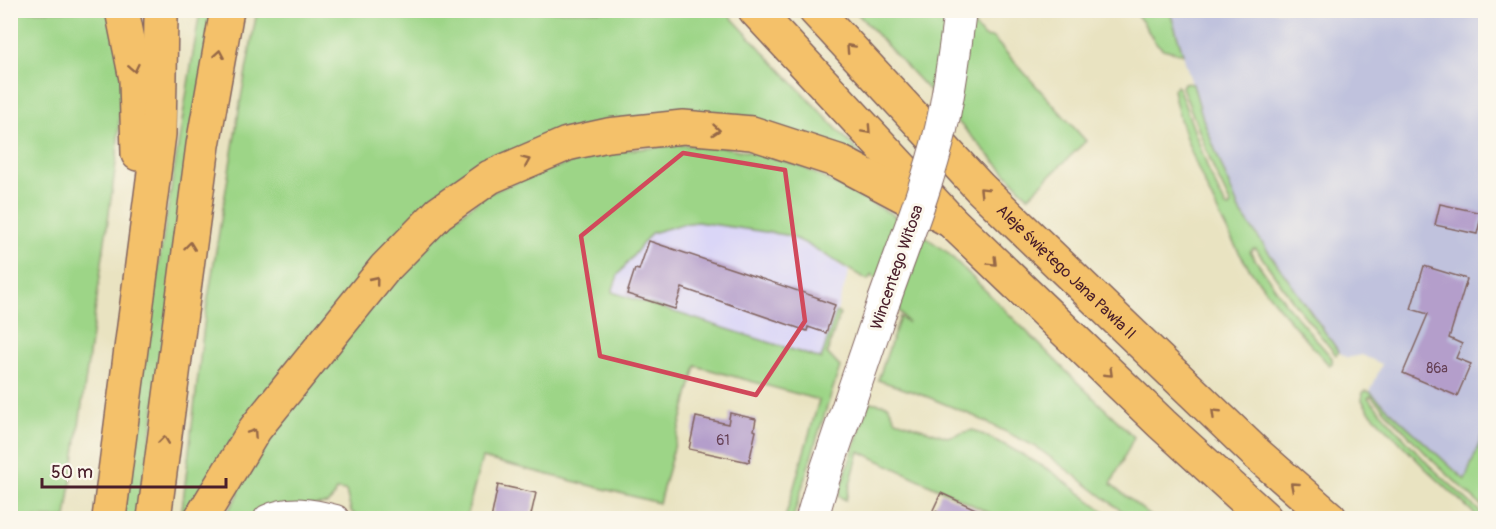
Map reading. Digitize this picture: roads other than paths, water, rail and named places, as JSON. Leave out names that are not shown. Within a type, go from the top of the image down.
[{"type":"highway","points":[[122,10],[136,79],[138,169],[133,332]]},
{"type":"highway","points":[[109,519],[159,134],[160,10]]},
{"type":"highway","points":[[154,519],[203,145],[227,10]]},
{"type":"highway","points":[[755,10],[951,221],[1162,424],[1265,519]]},
{"type":"highway","name":"Aleje świętego Jana Pawła II","points":[[815,10],[980,188],[1257,454],[1330,519]]},
{"type":"highway","points":[[201,519],[255,429],[385,268],[439,213],[490,177],[567,144],[608,135],[683,127],[752,133],[838,161],[951,221]]},
{"type":"street","name":"Wincentego Witosa","points":[[812,519],[831,457],[926,183],[942,128],[960,10]]},
{"type":"street","points":[[267,519],[287,512],[304,511],[336,519]]}]
